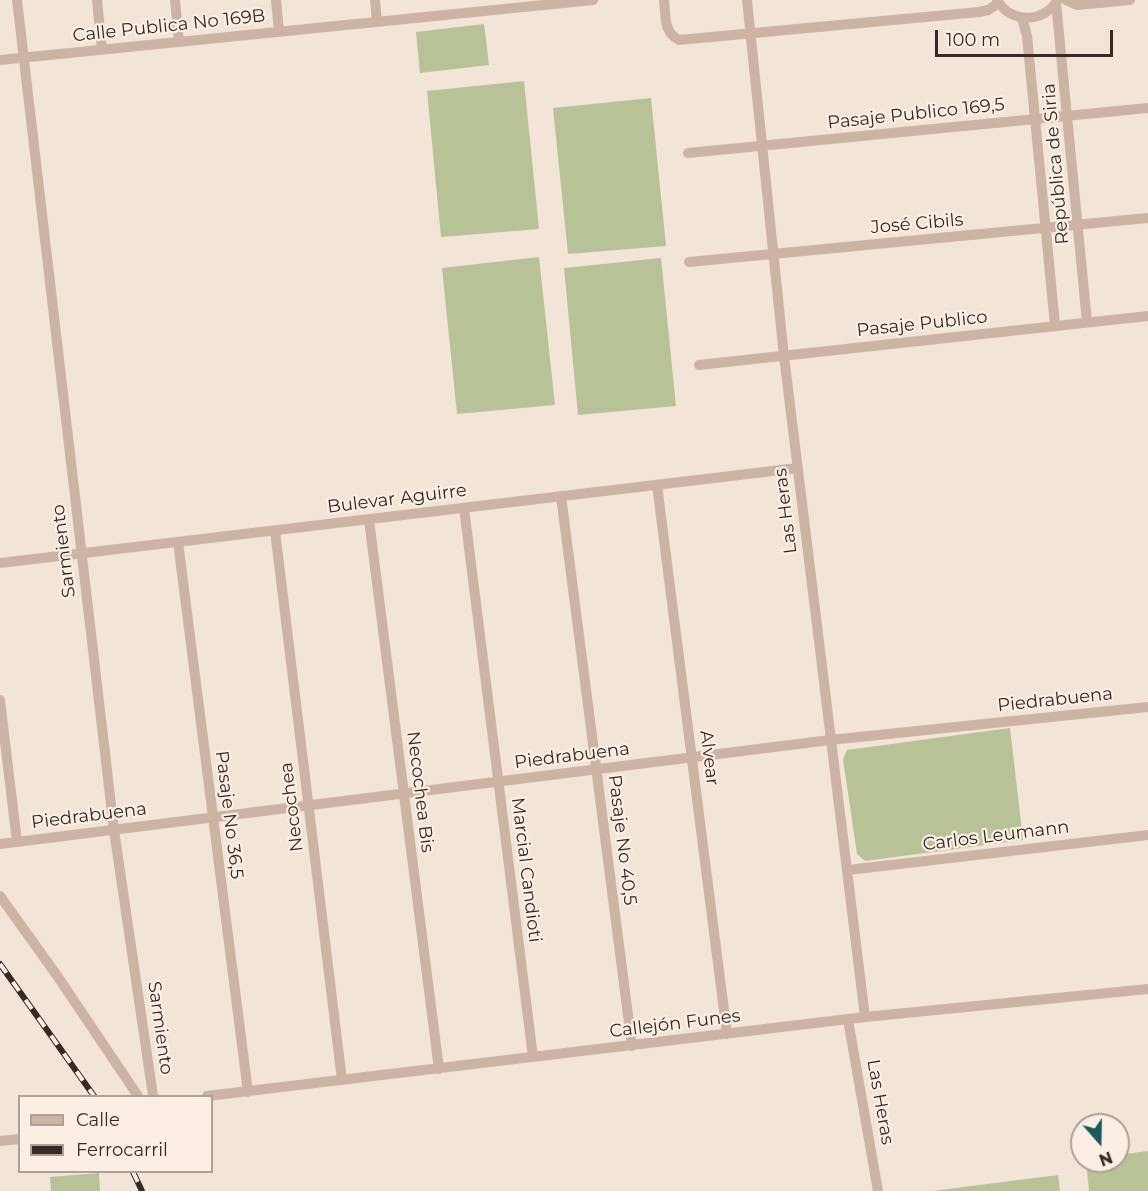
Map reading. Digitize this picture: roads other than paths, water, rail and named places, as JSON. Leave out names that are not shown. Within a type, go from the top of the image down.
[{"type":"street","name":"Sarmiento","points":[[17,0],[114,830],[153,1095]]},
{"type":"street","points":[[97,0],[102,50]]},
{"type":"street","points":[[175,0],[179,42]]},
{"type":"street","points":[[276,0],[279,32]]},
{"type":"street","points":[[375,0],[377,22]]},
{"type":"street","points":[[472,0],[473,13]]},
{"type":"street","name":"Calle Publica No 169B","points":[[0,60],[593,0]]},
{"type":"street","points":[[664,0],[666,27],[671,36],[679,40],[979,12],[988,10],[998,2],[1012,15],[1022,18],[1042,15],[1060,1],[1077,5],[1130,0]]},
{"type":"street","name":"Las Heras","points":[[747,0],[784,356],[865,1017]]},
{"type":"street","name":"República de Siria","points":[[1060,1],[1087,322]]},
{"type":"street","name":"República de Siria","points":[[1022,18],[1027,36],[1054,325]]},
{"type":"street","name":"Pasaje Publico 169,5","points":[[688,153],[1148,108]]},
{"type":"street","name":"José Cibils","points":[[690,262],[1148,218]]},
{"type":"street","name":"Pasaje Publico","points":[[699,365],[1148,316]]},
{"type":"street","name":"Bulevar Aguirre","points":[[0,564],[798,468]]},
{"type":"street","name":"Alvear","points":[[657,485],[727,1034]]},
{"type":"street","name":"Pasaje No 40,5","points":[[561,496],[632,1046]]},
{"type":"street","name":"Marcial Candioti","points":[[464,508],[533,1057]]},
{"type":"street","name":"Necochea Bis","points":[[369,519],[439,1069]]},
{"type":"street","name":"Necochea","points":[[275,531],[342,1080]]},
{"type":"street","name":"Pasaje No 36,5","points":[[178,542],[248,1092]]},
{"type":"street","points":[[0,700],[17,842]]},
{"type":"street","name":"Piedrabuena","points":[[0,844],[830,740],[1148,707]]},
{"type":"street","name":"Carlos Leumann","points":[[848,870],[1148,835]]},
{"type":"street","points":[[0,896],[137,1095]]},
{"type":"street","name":"Callejón Funes","points":[[213,1095],[865,1017],[1148,989]]},
{"type":"street","name":"Las Heras","points":[[848,1020],[878,1191]]},
{"type":"street","points":[[0,1142],[18,1139]]},
{"type":"railway","points":[[0,964],[93,1095]]},
{"type":"railway","points":[[133,1173],[142,1191]]}]
